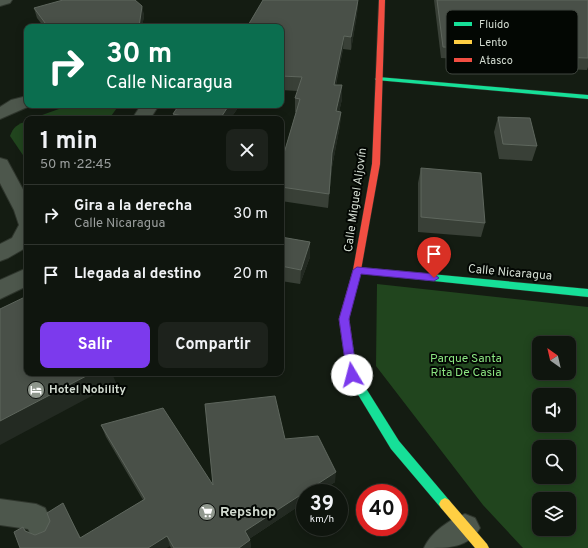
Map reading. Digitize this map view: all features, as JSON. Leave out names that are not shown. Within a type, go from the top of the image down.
[{"type":"street","points":[[0,2],[5,0]]},
{"type":"street","name":"Calle Miguel Aljovín","points":[[382,0],[376,164],[357,270],[344,319],[352,375],[395,445],[474,538]]},
{"type":"street","points":[[378,79],[588,97]]},
{"type":"street","points":[[0,114],[17,104],[24,102]]},
{"type":"street","points":[[0,164],[24,210]]},
{"type":"street","points":[[0,253],[24,242]]},
{"type":"street","name":"Calle Nicaragua","points":[[357,270],[588,293]]},
{"type":"street","points":[[0,290],[24,278]]},
{"type":"street","points":[[440,548],[474,538]]},
{"type":"lane","points":[[0,512],[36,517],[42,530]]},
{"type":"green space","points":[[62,108],[117,108],[111,116],[39,116]]},
{"type":"green space","points":[[24,122],[24,157],[10,136],[16,126]]},
{"type":"green space","name":"Parque Santa Rita De Casia","points":[[377,284],[588,307],[588,548],[523,548],[483,505],[376,366]]},
{"type":"building","points":[[63,0],[135,0],[142,6],[139,24],[46,24],[34,8]]},
{"type":"building","points":[[263,0],[358,0],[351,37],[344,36],[334,85],[342,85],[336,111],[341,112],[332,153],[329,194],[284,187],[284,153],[300,99],[295,98],[302,77],[284,76],[284,24],[249,24]]},
{"type":"building","points":[[437,0],[588,0],[588,58],[578,58],[578,10],[446,10],[446,47],[443,47]]},
{"type":"building","points":[[177,108],[227,108],[222,116],[183,116],[173,114]]},
{"type":"building","points":[[498,117],[530,118],[537,146],[503,144]]},
{"type":"building","points":[[421,168],[481,173],[485,223],[421,217]]},
{"type":"building","points":[[284,238],[310,242],[301,270],[284,267]]},
{"type":"building","points":[[24,297],[24,376],[86,376],[0,421],[0,309]]},
{"type":"building","points":[[275,396],[285,439],[318,436],[336,472],[317,484],[296,484],[296,498],[245,531],[250,540],[239,548],[174,548],[167,536],[148,548],[20,548],[14,532],[23,527],[25,531],[35,535],[45,531],[50,521],[47,513],[63,503],[80,538],[145,499],[101,425],[163,408],[213,485],[205,404]]},
{"type":"traffic: fast","points":[[378,79],[588,97]]},
{"type":"traffic: fast","points":[[357,270],[588,293]]},
{"type":"traffic: fast","points":[[347,340],[352,375],[395,445],[445,504]]},
{"type":"traffic: slow","points":[[445,504],[483,548]]},
{"type":"traffic: jam","points":[[347,340],[344,319],[357,270],[376,164],[382,0]]},
{"type":"place","name":"Hotel Nobility","points":[[36,390]]},
{"type":"place","name":"Repshop","points":[[207,512]]},
{"type":"route","points":[[352,375],[344,319],[357,270],[434,278]]}]
